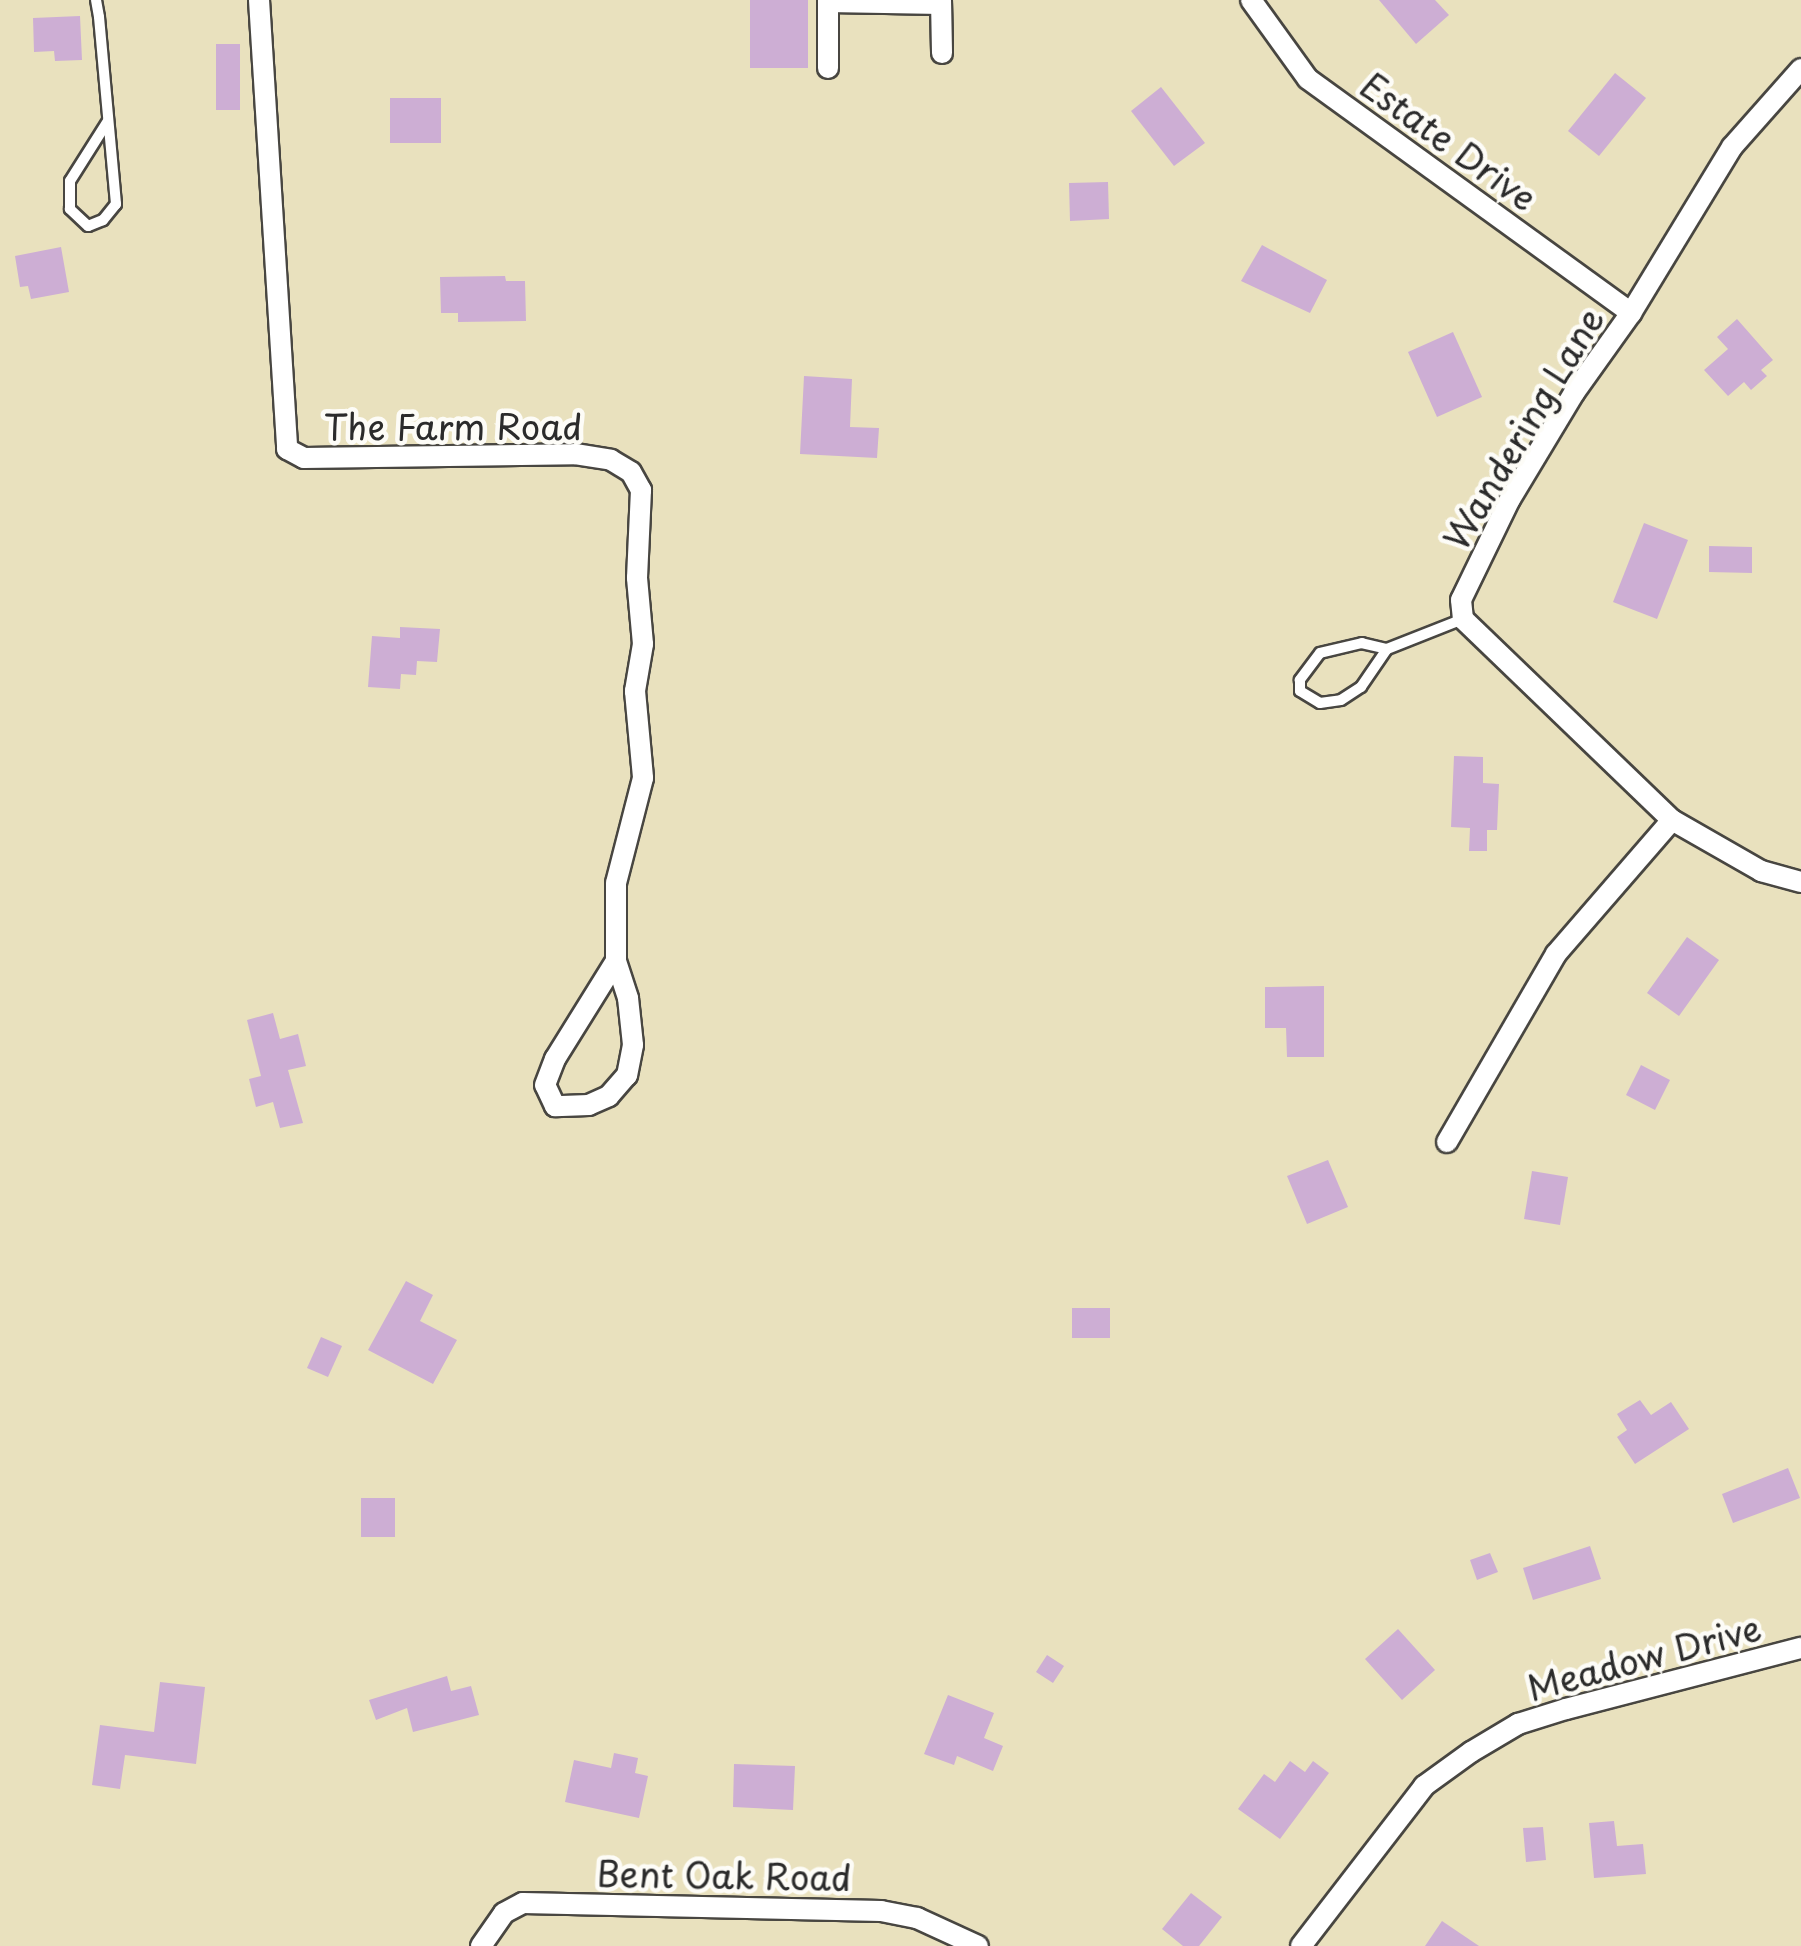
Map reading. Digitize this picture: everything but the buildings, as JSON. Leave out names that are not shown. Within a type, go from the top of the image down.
[{"type":"street","name":"The Farm Road","points":[[259,0],[287,449],[304,458],[574,454],[611,460],[631,472],[642,490],[637,578],[643,644],[635,691],[643,778],[616,868],[616,961],[628,998],[633,1045],[627,1075],[609,1096],[589,1105],[555,1106],[545,1085],[555,1060],[616,961]]},
{"type":"street","name":"Estate Drive","points":[[1251,0],[1308,79],[1630,312]]},
{"type":"street","points":[[828,68],[828,1],[941,2],[942,52]]},
{"type":"street","name":"Wandering Lane","points":[[1463,619],[1460,600],[1510,499],[1574,394],[1732,147],[1801,69]]},
{"type":"street","points":[[1463,619],[1672,820],[1761,871],[1801,882]]},
{"type":"street","points":[[1447,1142],[1556,954],[1672,820]]},
{"type":"street","name":"Meadow Drive","points":[[1301,1946],[1424,1786],[1486,1742],[1518,1724],[1566,1709],[1801,1648]]},
{"type":"street","name":"Bent Oak Road","points":[[481,1946],[504,1913],[523,1903],[882,1912],[917,1918],[978,1946]]},
{"type":"lane","points":[[96,0],[108,122],[116,204],[103,220],[88,226],[70,209],[70,181],[108,122]]},
{"type":"lane","points":[[1386,649],[1361,687],[1342,700],[1320,703],[1300,691],[1300,680],[1320,654],[1362,643],[1386,649],[1463,619]]}]
